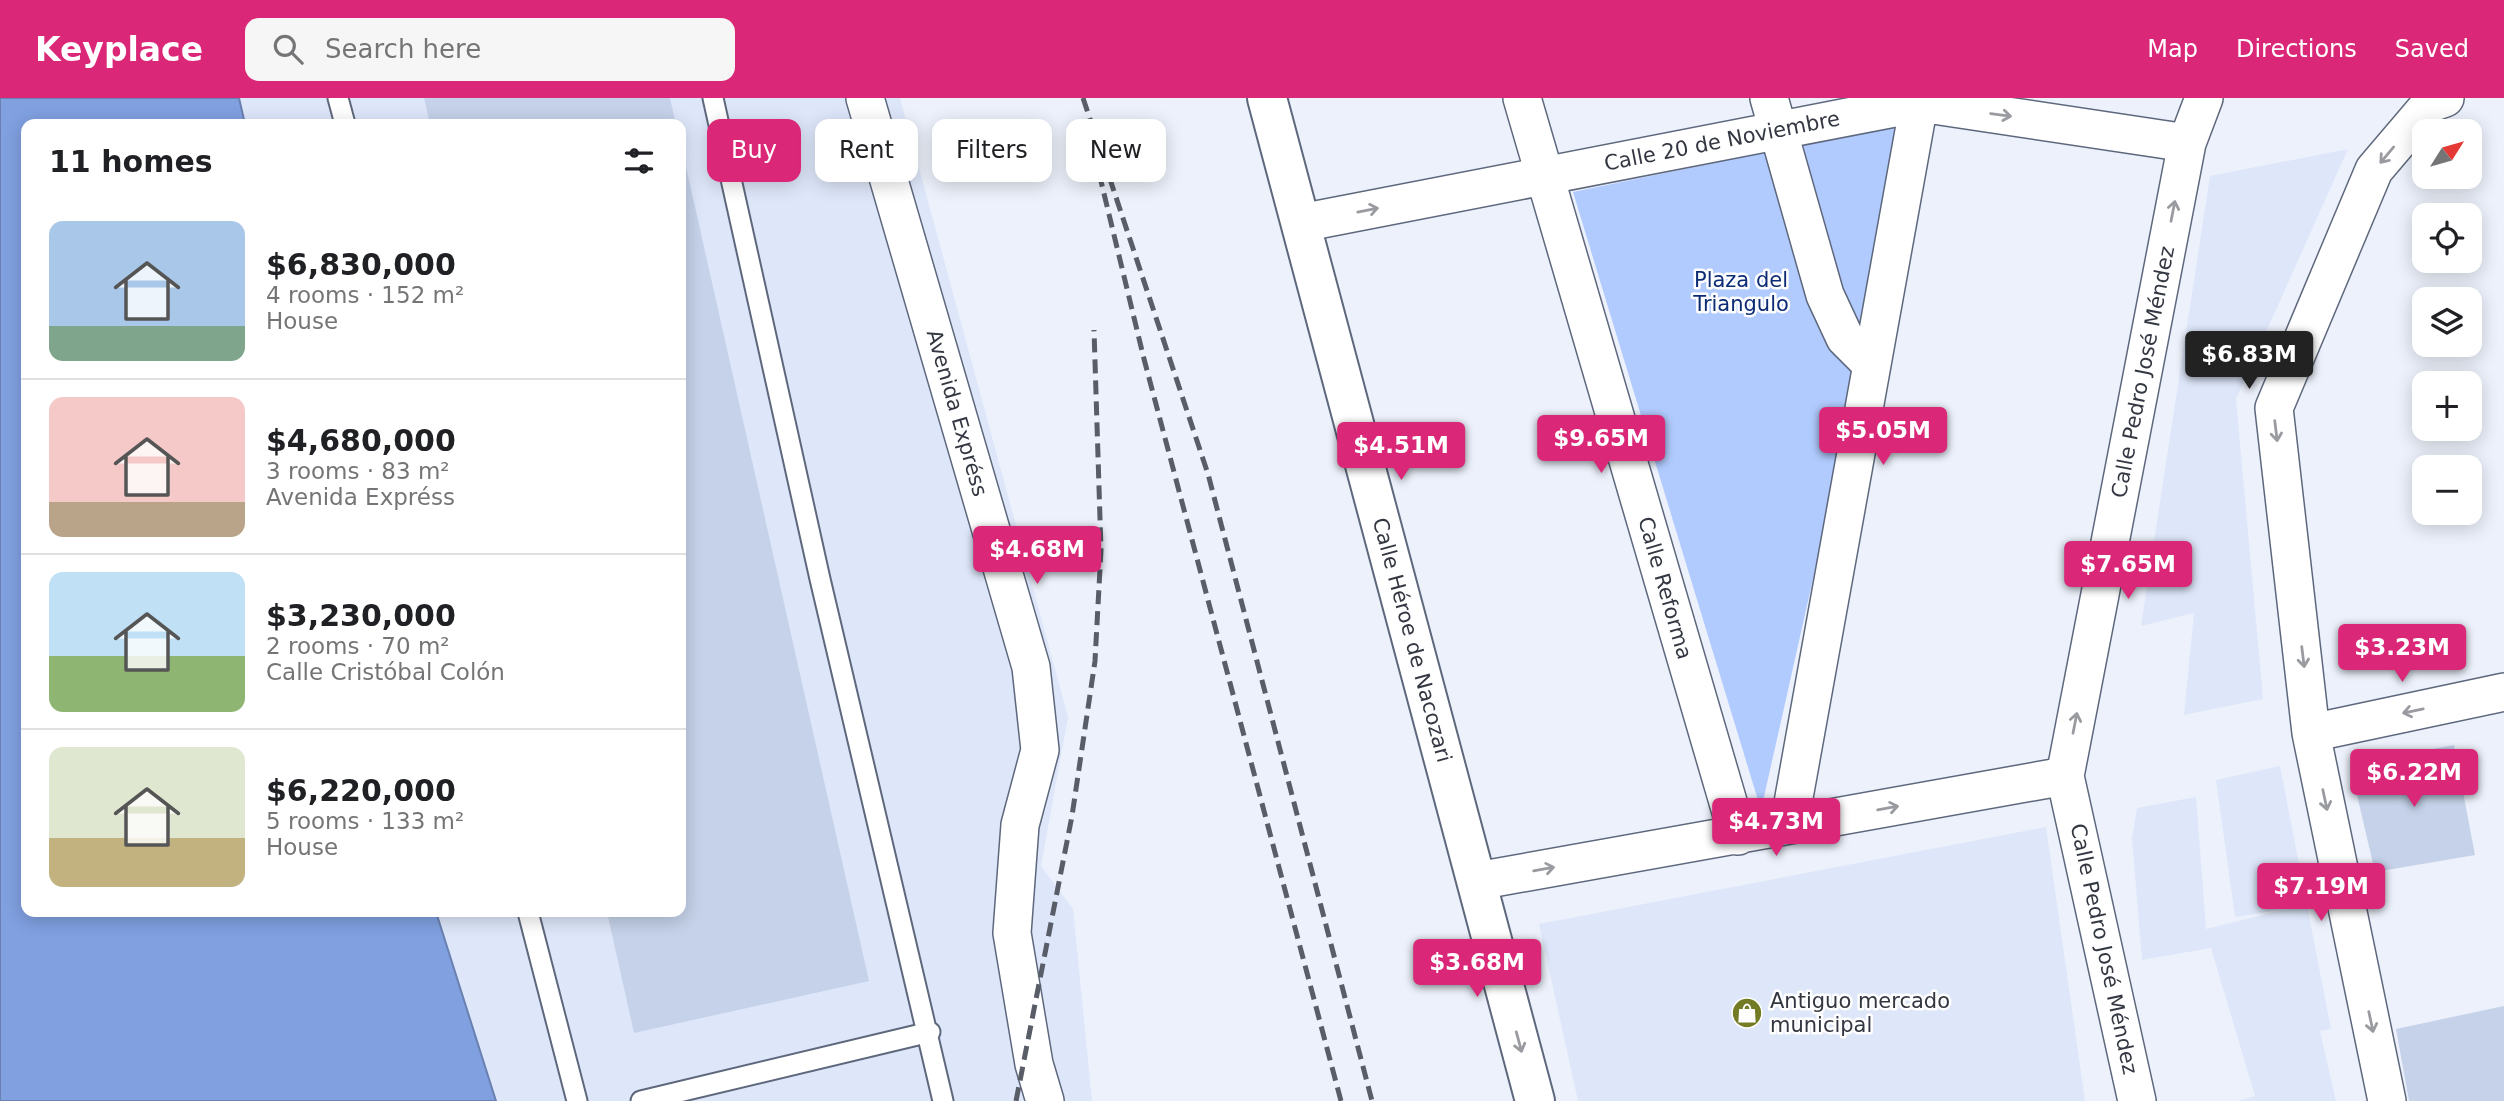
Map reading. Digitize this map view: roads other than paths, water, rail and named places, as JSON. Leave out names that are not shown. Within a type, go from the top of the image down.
[{"type":"street","name":"Avenida Expréss","points":[[864,98],[1031,667],[1040,750],[1020,825],[1012,933],[1034,1064],[1045,1101]]},
{"type":"street","name":"Calle Héroe de Nacozari","points":[[1267,98],[1535,1101]]},
{"type":"street","name":"Calle Reforma","points":[[1522,98],[1738,836]]},
{"type":"street","name":"Calle Pedro José Méndez","points":[[2137,1101],[2065,776],[2186,143],[2204,98]]},
{"type":"street","name":"Calle 20 de Noviembre","points":[[1301,223],[1543,175],[1773,114],[1919,101],[2186,143]]},
{"type":"street","points":[[1789,825],[1919,101]]},
{"type":"street","points":[[2387,1101],[2312,733],[2274,408],[2374,170],[2438,101]]},
{"type":"street","points":[[1773,114],[1825,295],[1845,338],[1872,365]]},
{"type":"street","points":[[2312,733],[2504,692]]},
{"type":"street","points":[[1477,881],[2065,776]]},
{"type":"lane","points":[[338,98],[344,119]]},
{"type":"lane","points":[[713,98],[820,579],[930,1032],[943,1101]]},
{"type":"lane","points":[[529,917],[577,1101]]},
{"type":"lane","points":[[641,1101],[930,1032]]},
{"type":"railway","points":[[1083,98],[1208,474],[1372,1101]]},
{"type":"railway","points":[[1101,182],[1144,359],[1341,1101]]},
{"type":"railway","points":[[1016,1101],[1072,816],[1095,661],[1101,550],[1094,330]]},
{"type":"place","name":"Antiguo mercado municipal","points":[[1747,1013]]},
{"type":"park label","name":"Plaza del Triangulo","points":[[1741,292]]}]
